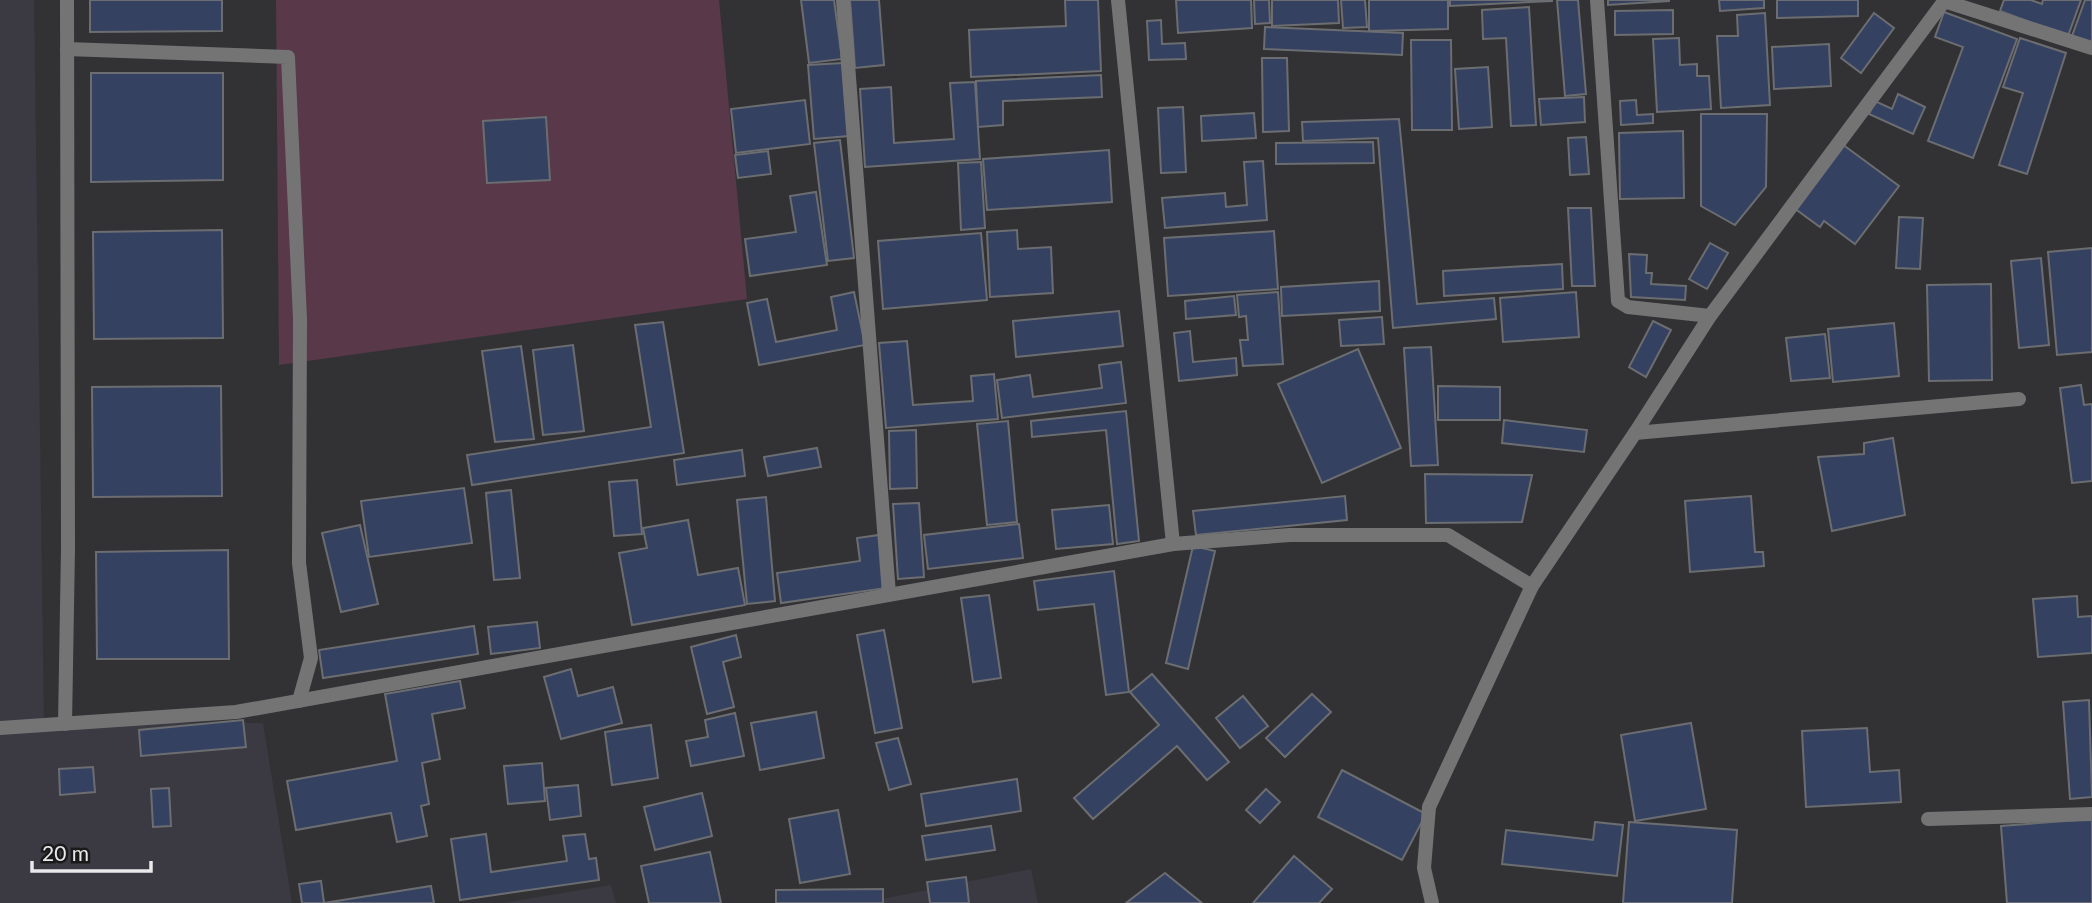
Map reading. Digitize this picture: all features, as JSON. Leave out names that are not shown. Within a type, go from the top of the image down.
[{"type":"street","points":[[65,724],[68,549],[67,0]]},
{"type":"street","points":[[843,0],[889,594]]},
{"type":"street","points":[[1118,0],[1173,544]]},
{"type":"street","points":[[1597,0],[1618,301],[1628,307],[1710,316]]},
{"type":"street","points":[[1433,903],[1424,868],[1429,807],[1532,586],[1710,316],[1945,1],[2092,48]]},
{"type":"street","points":[[66,49],[288,57],[300,319],[299,563],[311,658],[299,701]]},
{"type":"street","points":[[1635,433],[2019,399]]},
{"type":"street","points":[[0,728],[236,712],[1173,544],[1290,535],[1448,535],[1532,586]]},
{"type":"street","points":[[1928,819],[2092,814]]},
{"type":"shaded area","points":[[0,0],[34,0],[44,723],[263,723],[292,903],[0,903]]},
{"type":"shaded area","points":[[276,0],[719,0],[747,299],[279,365]]},
{"type":"shaded area","points":[[1031,869],[1038,903],[862,903]]},
{"type":"shaded area","points":[[611,885],[616,903],[502,903]]},
{"type":"building","points":[[90,0],[222,0],[222,31],[90,32]]},
{"type":"building","points":[[801,0],[834,0],[842,59],[809,63]]},
{"type":"building","points":[[850,0],[879,0],[884,65],[855,68]]},
{"type":"building","points":[[1065,0],[1098,0],[1101,71],[971,77],[969,30],[1066,26]]},
{"type":"building","points":[[1176,0],[1251,0],[1252,28],[1178,33]]},
{"type":"building","points":[[1254,0],[1269,0],[1270,23],[1255,24]]},
{"type":"building","points":[[1272,0],[1338,0],[1339,23],[1272,26]]},
{"type":"building","points":[[1341,0],[1365,0],[1367,27],[1343,28]]},
{"type":"building","points":[[1369,0],[1448,0],[1448,29],[1369,31]]},
{"type":"building","points":[[1450,0],[1552,0],[1552,1],[1450,6]]},
{"type":"building","points":[[1557,0],[1578,0],[1586,94],[1565,96]]},
{"type":"building","points":[[1608,0],[1669,0],[1669,1],[1608,5]]},
{"type":"building","points":[[1719,0],[1764,0],[1764,8],[1720,11]]},
{"type":"building","points":[[1777,0],[1858,0],[1858,16],[1777,18]]},
{"type":"building","points":[[2004,0],[2031,0],[2042,4],[2043,0],[2081,0],[2068,36],[2000,11]]},
{"type":"building","points":[[2085,0],[2092,0],[2092,43],[2072,36]]},
{"type":"building","points":[[1529,7],[1536,125],[1511,126],[1506,38],[1483,39],[1482,10]]},
{"type":"building","points":[[1673,10],[1673,34],[1615,35],[1615,11]]},
{"type":"building","points":[[1944,12],[2017,39],[1973,158],[1928,141],[1963,47],[1935,37]]},
{"type":"building","points":[[1765,13],[1770,105],[1721,108],[1717,36],[1738,36],[1737,15]]},
{"type":"building","points":[[1874,13],[1894,28],[1861,73],[1841,58]]},
{"type":"building","points":[[1161,20],[1162,44],[1185,43],[1186,59],[1149,60],[1147,21]]},
{"type":"building","points":[[1265,27],[1403,33],[1402,55],[1264,49]]},
{"type":"building","points":[[1679,38],[1680,65],[1697,64],[1697,76],[1709,76],[1711,109],[1657,112],[1653,39]]},
{"type":"building","points":[[2020,38],[2066,53],[2027,174],[1999,165],[2023,93],[2003,87]]},
{"type":"building","points":[[1411,40],[1451,40],[1452,130],[1412,130]]},
{"type":"building","points":[[1829,44],[1831,86],[1774,89],[1772,47]]},
{"type":"building","points":[[1262,58],[1287,58],[1289,131],[1263,132]]},
{"type":"building","points":[[843,63],[849,136],[814,139],[808,65]]},
{"type":"building","points":[[1488,67],[1492,127],[1459,129],[1455,69]]},
{"type":"building","points":[[91,73],[223,73],[223,180],[91,182]]},
{"type":"building","points":[[1101,75],[1102,97],[1003,101],[1003,125],[978,127],[976,81]]},
{"type":"building","points":[[975,82],[980,159],[865,167],[860,89],[891,87],[894,143],[954,139],[950,83]]},
{"type":"building","points":[[1898,94],[1925,107],[1913,134],[1869,114],[1875,101],[1892,109]]},
{"type":"building","points":[[1584,97],[1585,122],[1541,125],[1539,99]]},
{"type":"building","points":[[805,100],[810,144],[736,153],[731,109]]},
{"type":"building","points":[[1636,100],[1637,115],[1653,114],[1653,123],[1621,125],[1620,101]]},
{"type":"building","points":[[1183,107],[1186,172],[1161,173],[1158,108]]},
{"type":"building","points":[[1254,113],[1256,138],[1202,141],[1201,116]]},
{"type":"building","points":[[1701,114],[1767,114],[1766,187],[1735,225],[1701,206]]},
{"type":"building","points":[[546,117],[550,180],[487,183],[483,121]]},
{"type":"building","points":[[1399,119],[1417,304],[1494,298],[1496,319],[1393,328],[1378,138],[1303,141],[1302,122]]},
{"type":"building","points":[[1683,131],[1684,198],[1620,199],[1619,133]]},
{"type":"building","points":[[1586,137],[1589,174],[1570,175],[1568,138]]},
{"type":"building","points":[[840,140],[854,258],[828,261],[814,143]]},
{"type":"building","points":[[1373,142],[1374,163],[1276,164],[1276,143]]},
{"type":"building","points":[[1842,144],[1899,186],[1855,244],[1824,221],[1820,227],[1794,208]]},
{"type":"building","points":[[1109,150],[1112,202],[987,210],[983,159]]},
{"type":"building","points":[[768,151],[771,174],[738,178],[735,155]]},
{"type":"building","points":[[1263,161],[1267,220],[1165,228],[1162,198],[1225,193],[1226,207],[1247,205],[1244,162]]},
{"type":"building","points":[[981,162],[985,228],[961,230],[958,163]]},
{"type":"building","points":[[816,192],[827,265],[750,276],[745,239],[796,232],[790,196]]},
{"type":"building","points":[[1568,208],[1591,208],[1595,286],[1572,286]]},
{"type":"building","points":[[1899,217],[1923,218],[1920,269],[1896,268]]},
{"type":"building","points":[[222,230],[223,338],[94,339],[93,232]]},
{"type":"building","points":[[1017,230],[1018,249],[1051,247],[1053,293],[990,297],[987,232]]},
{"type":"building","points":[[1274,231],[1278,289],[1168,296],[1164,238]]},
{"type":"building","points":[[981,233],[987,300],[883,309],[878,241]]},
{"type":"building","points":[[1710,243],[1728,253],[1707,289],[1689,279]]},
{"type":"building","points":[[2092,248],[2092,352],[2057,355],[2048,252]]},
{"type":"building","points":[[1629,254],[1647,255],[1646,273],[1652,273],[1651,284],[1686,286],[1685,300],[1631,297]]},
{"type":"building","points":[[2041,258],[2049,345],[2019,348],[2011,261]]},
{"type":"building","points":[[1562,264],[1563,289],[1444,296],[1443,271]]},
{"type":"building","points":[[1379,281],[1380,311],[1282,316],[1281,287]]},
{"type":"building","points":[[1991,284],[1992,380],[1929,381],[1927,285]]},
{"type":"building","points":[[854,292],[865,345],[759,365],[747,303],[767,299],[776,342],[837,330],[831,297]]},
{"type":"building","points":[[1278,292],[1283,364],[1243,366],[1240,340],[1248,340],[1246,316],[1239,317],[1237,295]]},
{"type":"building","points":[[1576,292],[1579,337],[1503,342],[1500,298]]},
{"type":"building","points":[[1234,296],[1236,315],[1186,319],[1185,301]]},
{"type":"building","points":[[1119,311],[1123,346],[1016,357],[1013,321]]},
{"type":"building","points":[[1382,317],[1384,344],[1341,346],[1339,320]]},
{"type":"building","points":[[1653,321],[1671,330],[1646,377],[1629,367]]},
{"type":"building","points":[[663,322],[684,453],[472,485],[467,455],[651,427],[635,325]]},
{"type":"building","points":[[1894,323],[1899,376],[1833,382],[1828,329]]},
{"type":"building","points":[[1190,331],[1193,362],[1236,358],[1237,375],[1179,381],[1174,333]]},
{"type":"building","points":[[1825,334],[1830,378],[1791,381],[1786,338]]},
{"type":"building","points":[[907,341],[913,405],[973,401],[971,376],[994,374],[998,419],[886,428],[879,343]]},
{"type":"building","points":[[573,345],[584,431],[543,435],[533,350]]},
{"type":"building","points":[[521,346],[534,439],[495,442],[482,351]]},
{"type":"building","points":[[1431,347],[1438,465],[1411,466],[1404,348]]},
{"type":"building","points":[[1358,349],[1401,448],[1322,483],[1278,384]]},
{"type":"building","points":[[1121,362],[1126,403],[1002,418],[997,380],[1030,375],[1033,397],[1102,388],[1099,365]]},
{"type":"building","points":[[2081,385],[2084,405],[2092,404],[2092,481],[2072,483],[2060,388]]},
{"type":"building","points":[[221,386],[222,496],[93,497],[92,387]]},
{"type":"building","points":[[1438,386],[1500,387],[1500,420],[1438,420]]},
{"type":"building","points":[[1126,411],[1139,541],[1117,544],[1106,430],[1032,437],[1031,421]]},
{"type":"building","points":[[1504,420],[1587,430],[1584,452],[1502,443]]},
{"type":"building","points":[[1008,421],[1017,522],[987,525],[977,424]]},
{"type":"building","points":[[916,430],[917,488],[890,489],[889,431]]},
{"type":"building","points":[[1893,438],[1905,515],[1832,531],[1818,457],[1864,454],[1864,443]]},
{"type":"building","points":[[817,448],[821,467],[768,476],[764,457]]},
{"type":"building","points":[[742,450],[745,476],[677,485],[674,460]]},
{"type":"building","points":[[1425,474],[1532,475],[1522,522],[1426,523]]},
{"type":"building","points":[[637,480],[642,534],[614,536],[609,482]]},
{"type":"building","points":[[464,488],[472,543],[369,557],[361,501]]},
{"type":"building","points":[[511,490],[520,578],[494,580],[486,493]]},
{"type":"building","points":[[1345,496],[1347,520],[1196,535],[1193,511]]},
{"type":"building","points":[[1751,496],[1755,552],[1763,552],[1764,566],[1690,572],[1685,501]]},
{"type":"building","points":[[766,497],[775,601],[747,604],[737,500]]},
{"type":"building","points":[[919,503],[924,577],[898,579],[893,504]]},
{"type":"building","points":[[1109,505],[1113,544],[1056,549],[1052,510]]},
{"type":"building","points":[[688,520],[698,575],[738,568],[745,605],[632,625],[619,553],[647,548],[643,528]]},
{"type":"building","points":[[1019,524],[1023,558],[928,569],[924,535]]},
{"type":"building","points":[[360,525],[378,604],[341,612],[322,533]]},
{"type":"building","points":[[879,535],[886,588],[781,603],[777,573],[860,561],[857,538]]},
{"type":"building","points":[[1193,546],[1215,551],[1188,669],[1166,663]]},
{"type":"building","points":[[228,550],[229,659],[97,659],[96,552]]},
{"type":"building","points":[[1114,571],[1129,692],[1106,695],[1094,604],[1038,610],[1034,581]]},
{"type":"building","points":[[989,595],[1001,678],[973,682],[961,598]]},
{"type":"building","points":[[2077,596],[2078,617],[2092,616],[2092,653],[2038,657],[2033,599]]},
{"type":"building","points":[[537,622],[540,648],[491,654],[488,627]]},
{"type":"building","points":[[474,626],[478,654],[323,678],[319,650]]},
{"type":"building","points":[[884,630],[902,728],[875,733],[857,635]]},
{"type":"building","points":[[736,635],[741,657],[723,662],[734,707],[707,714],[691,647]]},
{"type":"building","points":[[571,669],[578,696],[613,687],[622,723],[561,739],[544,677]]},
{"type":"building","points":[[1152,674],[1229,762],[1207,780],[1177,746],[1093,819],[1074,798],[1159,725],[1130,692]]},
{"type":"building","points":[[460,681],[465,708],[432,714],[440,759],[422,763],[429,804],[421,806],[427,836],[397,842],[391,813],[296,830],[287,781],[397,761],[385,694]]},
{"type":"building","points":[[1312,694],[1331,712],[1285,757],[1266,738]]},
{"type":"building","points":[[1243,696],[1268,726],[1240,748],[1216,718]]},
{"type":"building","points":[[2089,700],[2092,797],[2070,799],[2063,702]]},
{"type":"building","points":[[816,712],[824,758],[760,770],[751,723]]},
{"type":"building","points":[[735,713],[744,756],[691,766],[686,741],[708,737],[705,720]]},
{"type":"building","points":[[243,720],[246,747],[141,756],[139,730]]},
{"type":"building","points":[[1691,723],[1706,809],[1635,821],[1621,735]]},
{"type":"building","points":[[651,725],[658,778],[612,785],[605,732]]},
{"type":"building","points":[[1867,728],[1870,772],[1899,770],[1901,802],[1806,807],[1802,731]]},
{"type":"building","points":[[898,738],[911,784],[889,790],[876,743]]},
{"type":"building","points":[[542,763],[545,801],[508,804],[504,766]]},
{"type":"building","points":[[93,767],[95,792],[60,795],[59,769]]},
{"type":"building","points":[[1342,770],[1426,814],[1402,860],[1318,817]]},
{"type":"building","points":[[1017,779],[1021,811],[926,826],[921,794]]},
{"type":"building","points":[[578,785],[581,816],[550,820],[546,788]]},
{"type":"building","points":[[169,788],[171,826],[153,827],[151,789]]},
{"type":"building","points":[[1266,789],[1280,802],[1260,823],[1246,810]]},
{"type":"building","points":[[702,793],[712,836],[655,850],[644,807]]},
{"type":"building","points":[[838,810],[850,874],[800,883],[789,819]]},
{"type":"building","points":[[2092,819],[2092,903],[2007,903],[2001,826]]},
{"type":"building","points":[[1595,822],[1623,825],[1617,876],[1502,864],[1506,830],[1593,840]]},
{"type":"building","points":[[1629,822],[1737,830],[1732,903],[1623,903]]},
{"type":"building","points":[[991,826],[995,850],[926,860],[922,836]]},
{"type":"building","points":[[486,834],[491,872],[567,861],[563,836],[585,834],[589,859],[596,858],[599,880],[460,900],[451,839]]},
{"type":"building","points":[[710,852],[721,903],[649,903],[641,866]]},
{"type":"building","points":[[1294,856],[1332,889],[1319,903],[1253,903]]},
{"type":"building","points":[[1165,873],[1202,903],[1126,903]]},
{"type":"building","points":[[966,877],[969,903],[930,903],[927,882]]},
{"type":"building","points":[[321,881],[324,903],[302,903],[299,884]]},
{"type":"building","points":[[431,886],[434,903],[324,903]]},
{"type":"building","points":[[883,889],[883,903],[776,903],[776,890]]}]
